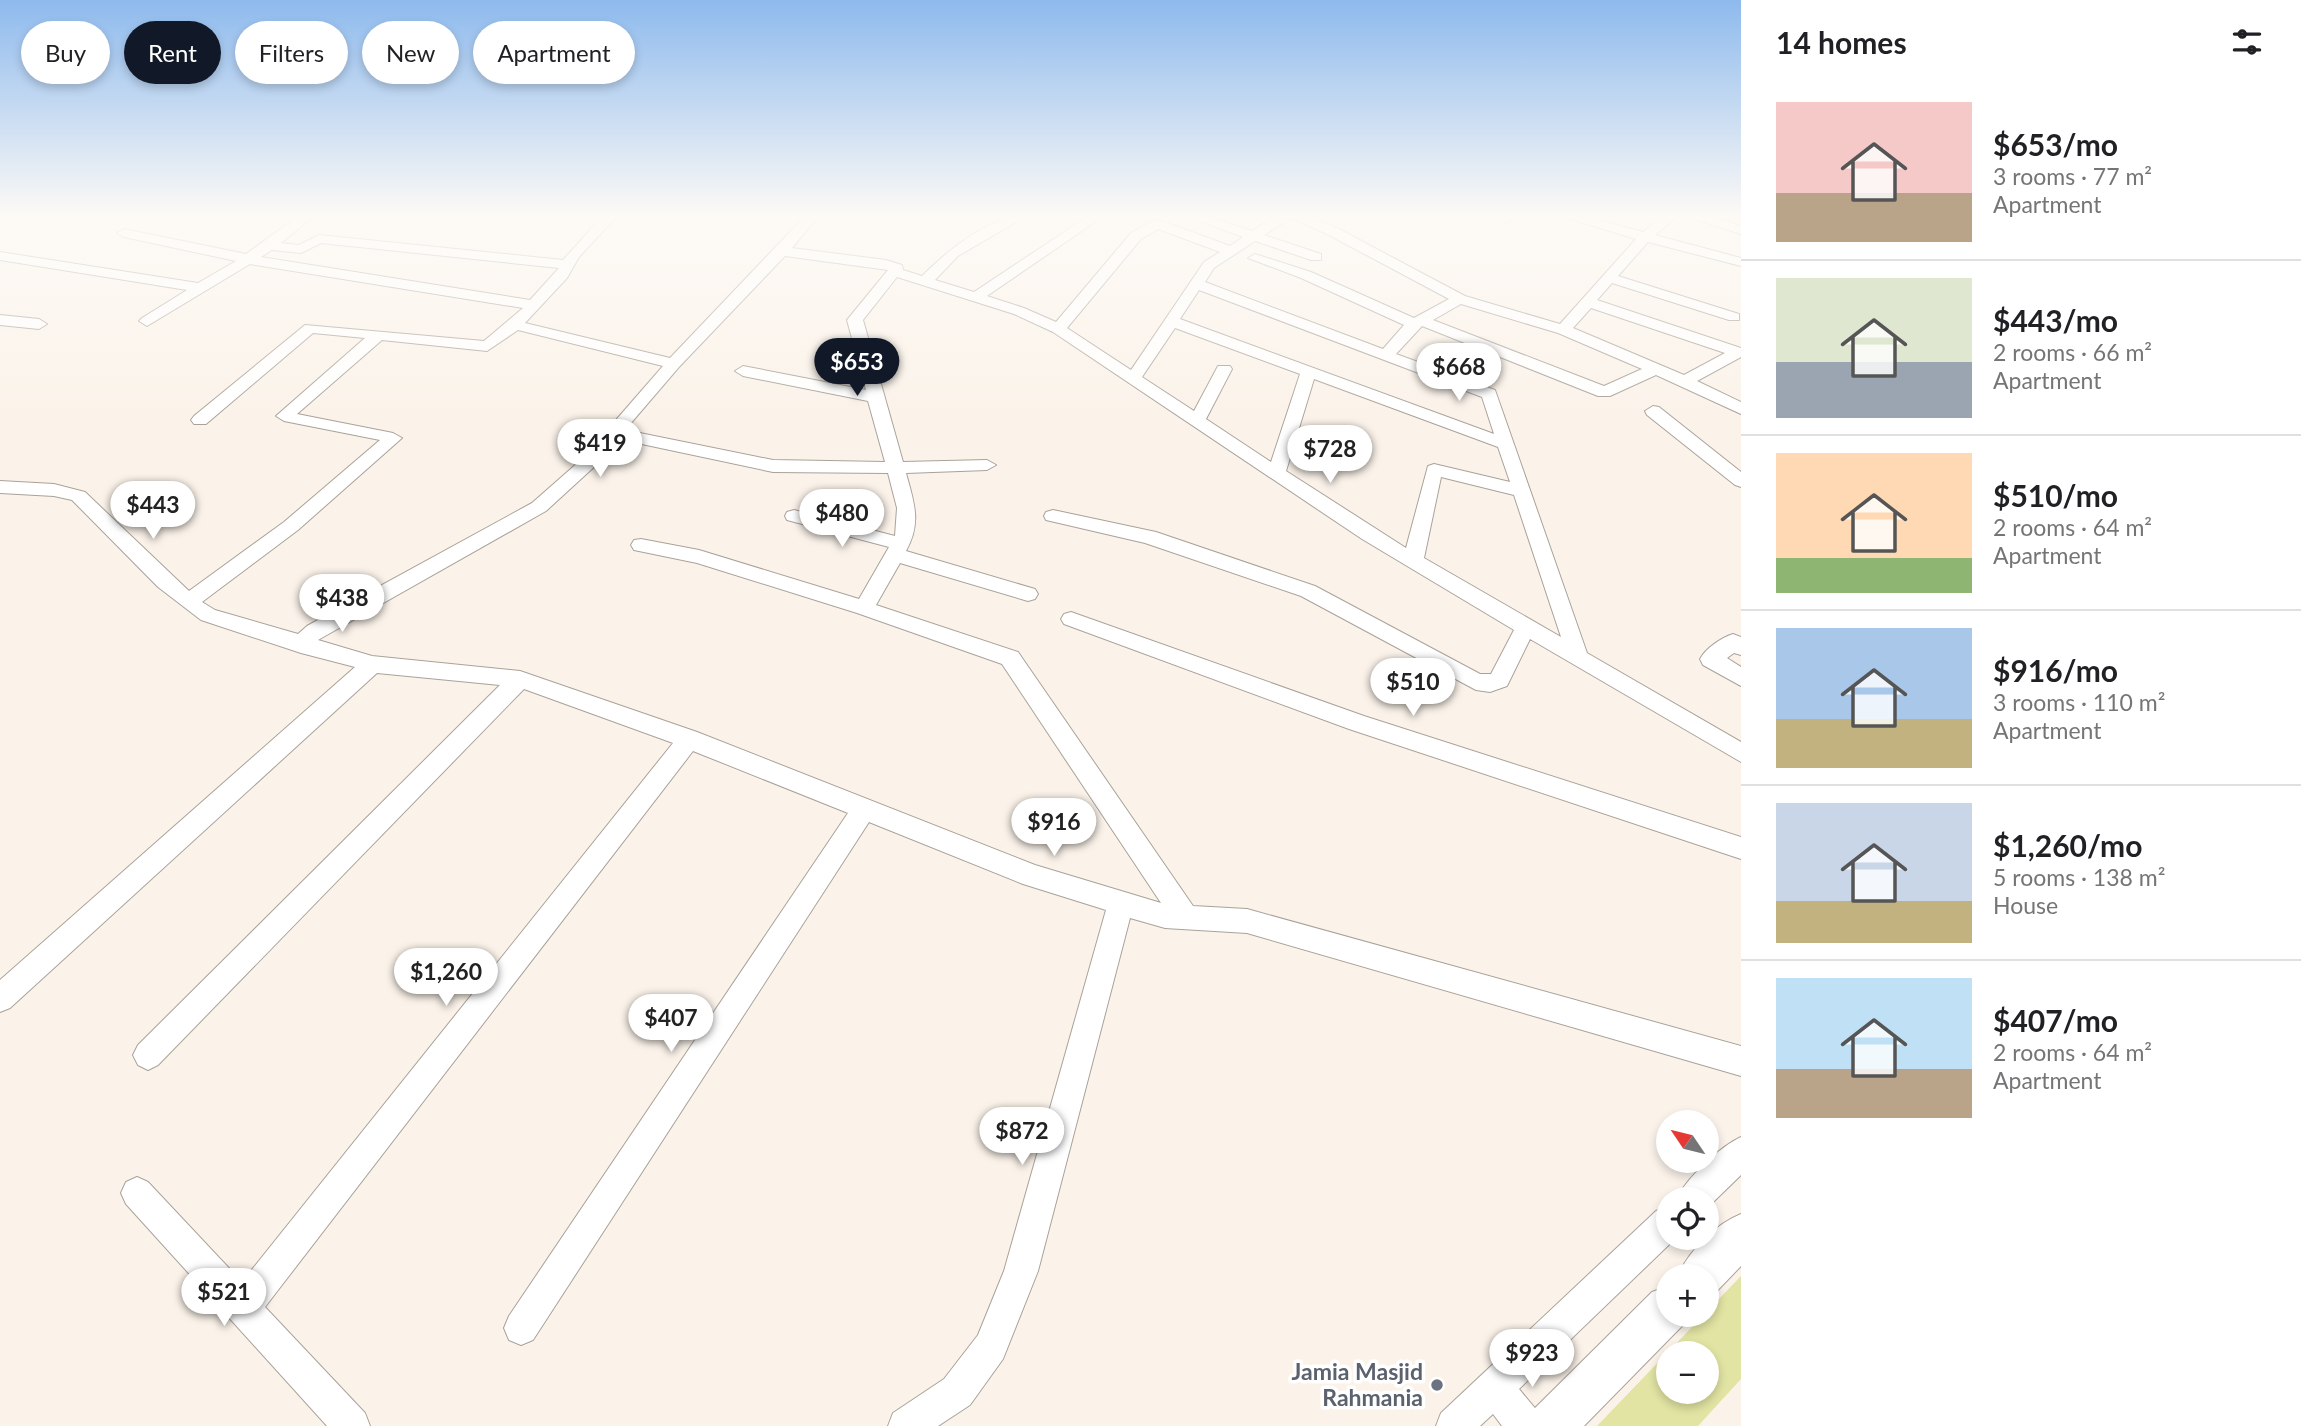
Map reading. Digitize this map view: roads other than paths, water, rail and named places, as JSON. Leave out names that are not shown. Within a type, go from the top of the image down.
[{"type":"main road","points":[[1712,1264],[1741,1234]]},
{"type":"main road","points":[[1551,1426],[1656,1320]]},
{"type":"street","points":[[159,282],[199,288]]},
{"type":"street","points":[[146,321],[210,282]]},
{"type":"street","points":[[391,282],[534,305]]},
{"type":"street","points":[[200,420],[310,328],[487,346],[515,326],[556,282]]},
{"type":"street","points":[[301,645],[314,631],[539,507],[588,463],[673,364],[753,282]]},
{"type":"street","points":[[864,608],[906,534],[906,508],[855,320],[888,282]]},
{"type":"street","points":[[927,282],[1029,315],[1058,328],[1413,561],[1741,753]]},
{"type":"street","points":[[976,297],[999,282]]},
{"type":"street","points":[[1058,328],[1097,282]]},
{"type":"street","points":[[1322,282],[1418,322],[1604,392],[1655,369]]},
{"type":"street","points":[[1427,282],[1460,299],[1563,330],[1685,381],[1741,409]]},
{"type":"street","points":[[1563,330],[1607,282]]},
{"type":"street","points":[[1621,282],[1734,317]]},
{"type":"street","points":[[1133,378],[1196,284],[1489,394],[1579,660]]},
{"type":"street","points":[[1386,355],[1418,322],[1460,299]]},
{"type":"street","points":[[1588,302],[1738,352],[1685,381]]},
{"type":"street","points":[[0,320],[39,324]]},
{"type":"street","points":[[1171,321],[1506,444]]},
{"type":"street","points":[[515,326],[673,364]]},
{"type":"street","points":[[188,602],[290,526],[393,438],[284,416],[378,335]]},
{"type":"street","points":[[1197,421],[1224,369]]},
{"type":"street","points":[[743,371],[876,397]]},
{"type":"street","points":[[1276,473],[1309,371]]},
{"type":"street","points":[[1653,411],[1741,481]]},
{"type":"street","points":[[614,433],[773,466],[987,466]]},
{"type":"street","points":[[1413,561],[1433,470],[1522,491]]},
{"type":"street","points":[[0,487],[54,489],[78,496],[188,602],[208,615],[301,645],[372,664],[520,679],[689,739],[1032,876],[1165,916],[1247,921],[1741,1062]]},
{"type":"street","points":[[794,516],[1028,594]]},
{"type":"street","points":[[1053,516],[1149,537],[1308,591],[1476,682],[1490,684],[1499,680],[1525,628]]},
{"type":"street","points":[[641,545],[699,556],[1010,658],[1186,917]]},
{"type":"street","points":[[1070,619],[1357,723],[1741,848]]},
{"type":"street","points":[[1741,647],[1733,642],[1711,659],[1741,678]]},
{"type":"street","points":[[2,993],[372,664]]},
{"type":"street","points":[[148,1055],[520,679]]},
{"type":"street","points":[[243,1308],[689,739]]},
{"type":"street","points":[[521,1328],[864,809]]},
{"type":"street","points":[[906,1426],[957,1392],[992,1347],[1021,1271],[1121,903]]},
{"type":"street","points":[[1706,1187],[1741,1153]]},
{"type":"street","points":[[137,1193],[352,1426]]},
{"type":"street","points":[[1454,1426],[1656,1234]]},
{"type":"street","points":[[1494,1388],[1526,1426]]},
{"type":"place","name":"Jamia Masjid Rahmania","points":[[1437,1385]]}]
